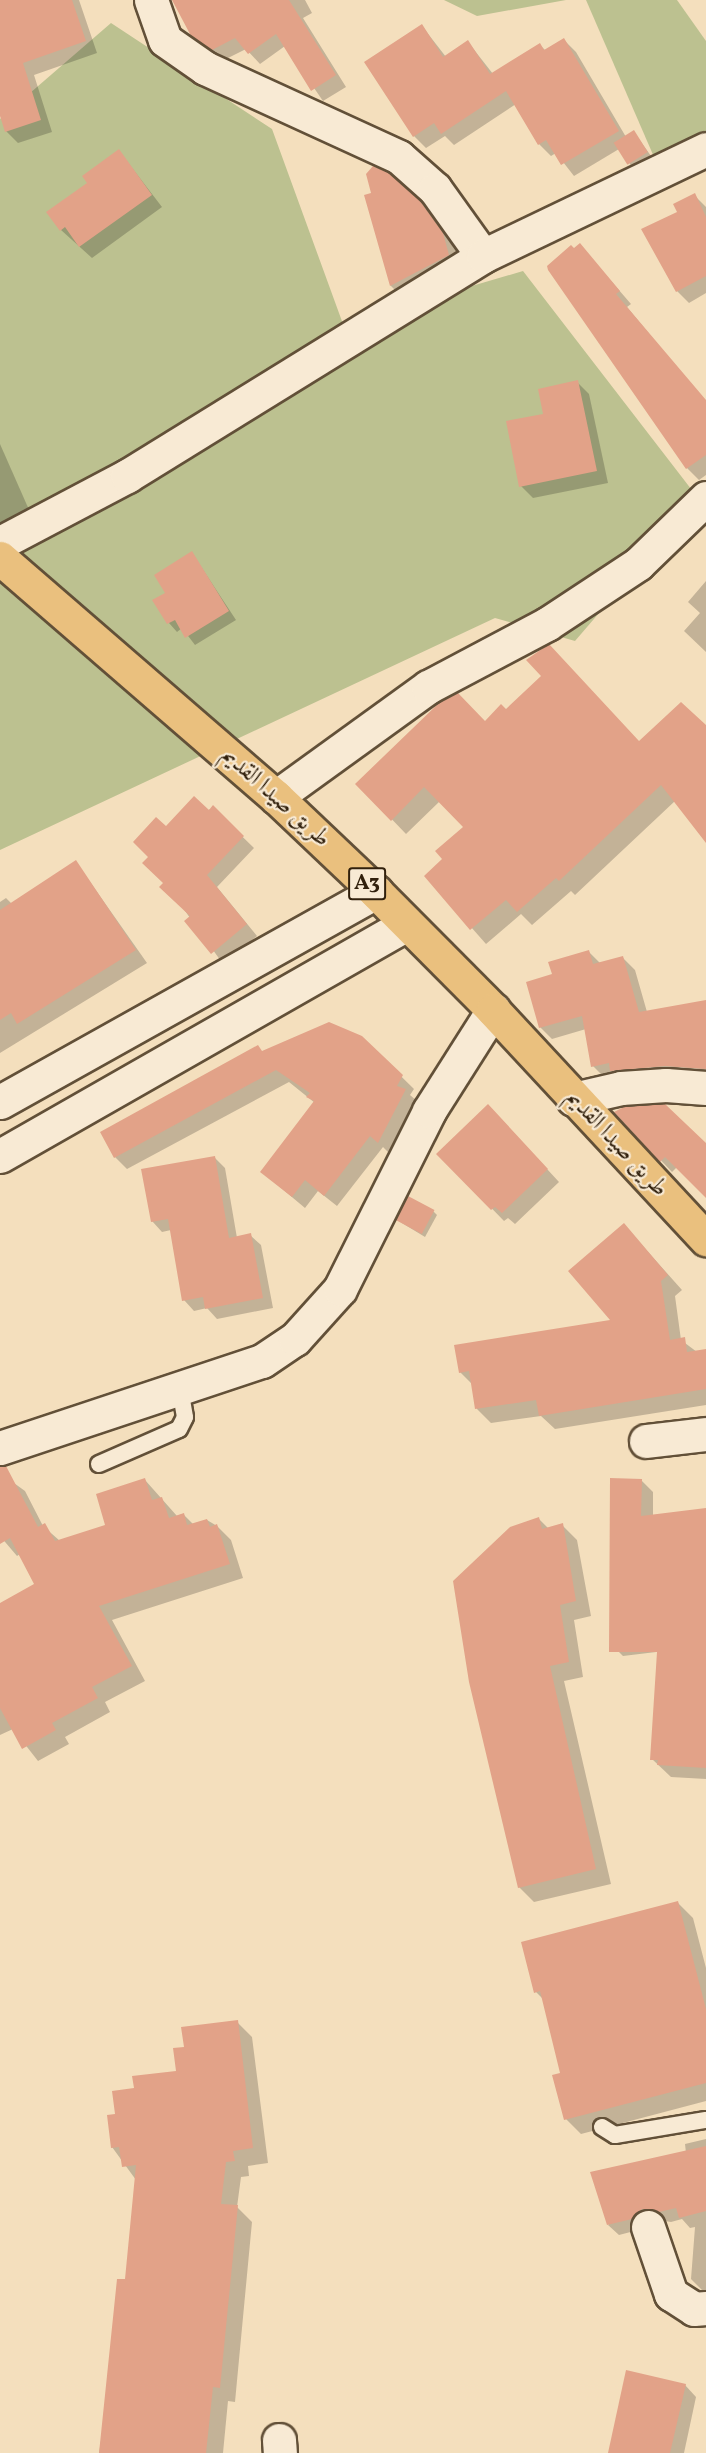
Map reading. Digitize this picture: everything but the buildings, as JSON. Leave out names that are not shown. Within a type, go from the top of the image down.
[{"type":"highway","name":"طريق صيدا القديم","points":[[0,558],[276,797],[376,892],[493,1010],[573,1099],[706,1239]]},
{"type":"street","points":[[151,0],[165,40],[205,68],[251,86],[399,157],[435,189],[483,256]]},
{"type":"street","points":[[0,543],[127,476],[483,256],[706,149]]},
{"type":"street","points":[[276,797],[428,687],[547,624],[638,564],[706,498]]},
{"type":"street","points":[[0,1102],[376,892]]},
{"type":"street","points":[[0,1156],[406,924]]},
{"type":"street","points":[[0,1448],[262,1361],[295,1339],[340,1289],[429,1111],[493,1010]]},
{"type":"street","points":[[573,1099],[621,1088],[666,1085],[706,1088]]},
{"type":"street","points":[[646,1441],[706,1434]]},
{"type":"street","points":[[648,2227],[670,2294],[694,2309],[706,2308]]},
{"type":"lane","points":[[99,1464],[179,1429],[185,1417],[180,1389]]},
{"type":"lane","points":[[602,2127],[615,2135],[706,2120]]},
{"type":"green space","points":[[444,0],[566,0],[477,16]]},
{"type":"green space","points":[[586,0],[677,0],[706,41],[706,161],[667,187]]},
{"type":"green space","points":[[111,23],[272,129],[343,324],[523,271],[698,498],[575,641],[495,618],[0,850],[0,119]]}]
